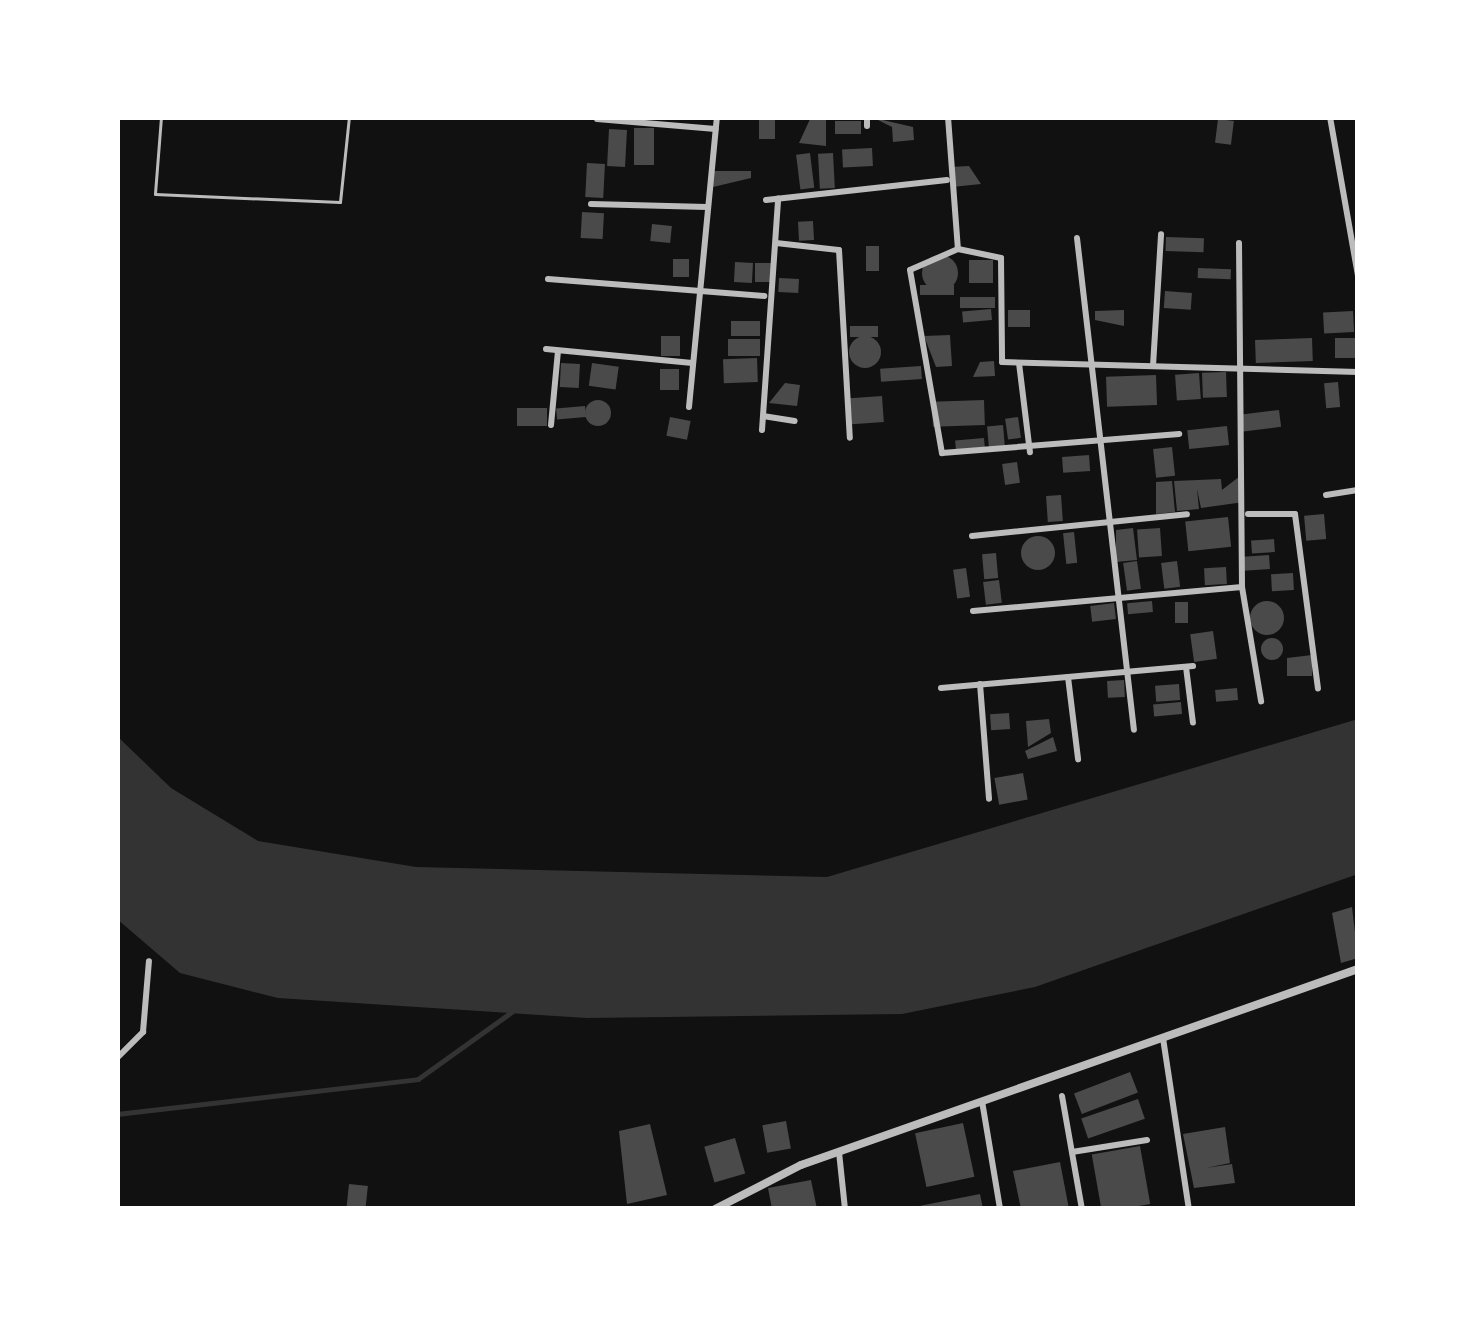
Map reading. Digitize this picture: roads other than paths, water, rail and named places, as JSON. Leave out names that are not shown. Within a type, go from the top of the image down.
[{"type":"street","points":[[688,406],[717,117]]},
{"type":"street","points":[[948,117],[946,180],[958,249]]},
{"type":"street","points":[[1330,117],[1358,276]]},
{"type":"street","points":[[597,119],[716,129]]},
{"type":"street","points":[[766,200],[946,180]]},
{"type":"street","points":[[762,430],[778,200]]},
{"type":"street","points":[[591,204],[708,207]]},
{"type":"street","points":[[1153,366],[1161,234]]},
{"type":"street","points":[[1077,238],[1133,730]]},
{"type":"street","points":[[776,243],[838,250],[850,438]]},
{"type":"street","points":[[1239,243],[1234,367],[1247,514],[1243,587],[1261,701]]},
{"type":"street","points":[[1179,434],[1102,447],[957,457],[932,441],[910,270],[958,249],[999,253],[1002,362],[1358,372]]},
{"type":"street","points":[[548,279],[764,296]]},
{"type":"street","points":[[546,349],[693,363]]},
{"type":"street","points":[[551,425],[558,350]]},
{"type":"street","points":[[1018,363],[1030,452]]},
{"type":"street","points":[[763,416],[795,421]]},
{"type":"street","points":[[1326,495],[1358,490]]},
{"type":"street","points":[[972,536],[1187,514]]},
{"type":"street","points":[[1247,514],[1295,514],[1318,688]]},
{"type":"street","points":[[974,610],[1243,587]]},
{"type":"street","points":[[941,688],[1190,666],[1193,723]]},
{"type":"street","points":[[1069,677],[1078,759]]},
{"type":"street","points":[[980,684],[989,799]]},
{"type":"street","points":[[117,1058],[142,1032],[149,961]]},
{"type":"street","points":[[716,1209],[839,1152],[1358,969]]},
{"type":"street","points":[[1163,1038],[1189,1209]]},
{"type":"street","points":[[1062,1096],[1082,1209]]},
{"type":"street","points":[[982,1101],[1000,1209]]},
{"type":"street","points":[[1072,1152],[1147,1140]]},
{"type":"street","points":[[839,1152],[845,1209]]},
{"type":"lane","points":[[160,117],[155,194],[340,202],[349,117]]},
{"type":"waterway","points":[[117,1114],[418,1079],[513,1011]]}]
